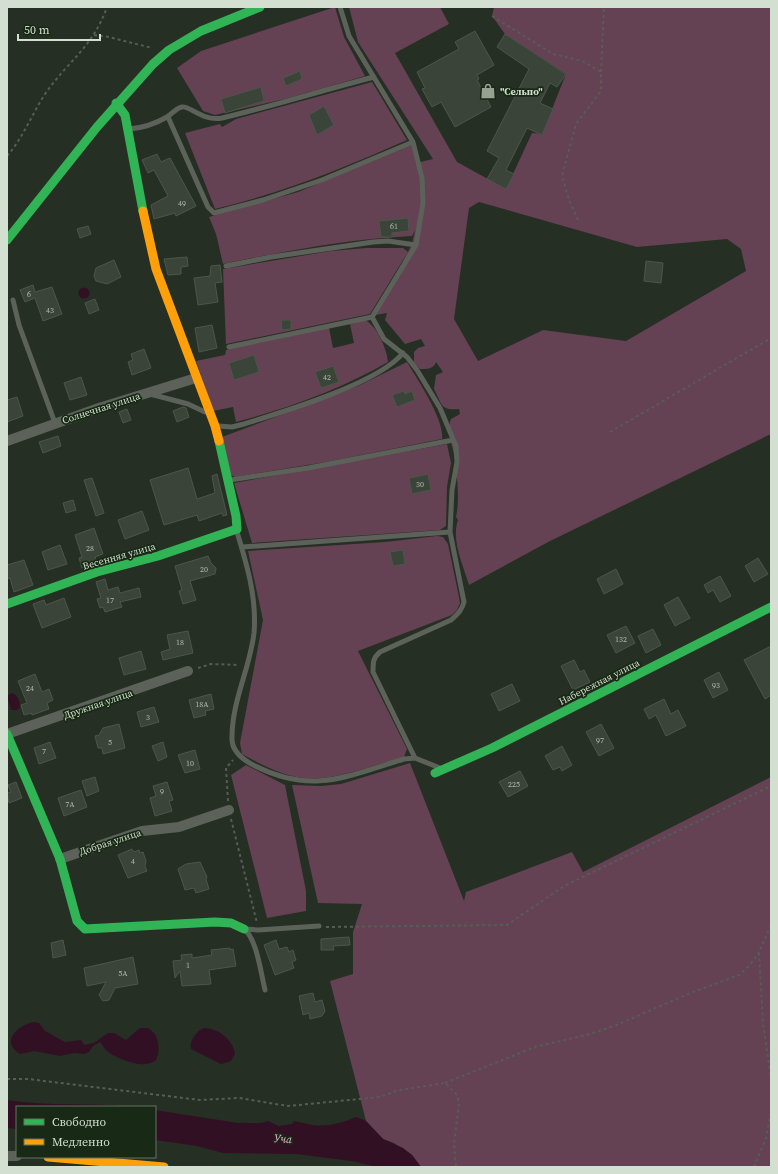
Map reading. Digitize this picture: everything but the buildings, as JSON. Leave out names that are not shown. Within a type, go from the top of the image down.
[{"type":"street","points":[[7,240],[116,103],[149,67],[168,51],[197,33],[254,8]]},
{"type":"street","points":[[116,103],[125,115],[132,158],[156,269],[215,426],[236,516],[236,529]]},
{"type":"street","name":"Солнечная улица","points":[[7,441],[118,401],[196,378]]},
{"type":"street","name":"Весенняя улица","points":[[7,604],[97,572],[158,556],[236,529]]},
{"type":"street","name":"Набережная улица","points":[[439,771],[492,748],[771,607]]},
{"type":"street","name":"Дружная улица","points":[[7,734],[188,672]]},
{"type":"street","points":[[7,734],[60,859],[77,921],[86,929],[215,922],[231,923],[244,929]]},
{"type":"street","name":"Добрая улица","points":[[60,859],[142,831],[179,827],[229,810]]},
{"type":"street","points":[[75,1158],[164,1167]]},
{"type":"lane","points":[[229,347],[372,316],[416,245],[423,203],[422,178],[413,142],[349,36],[340,7]]},
{"type":"lane","points":[[128,129],[153,124],[168,117],[177,109],[185,107],[202,117],[211,118],[234,116],[374,77]]},
{"type":"lane","points":[[168,117],[208,207],[214,213],[263,200],[322,180],[413,142]]},
{"type":"lane","points":[[226,266],[271,257],[373,242],[388,241],[416,245]]},
{"type":"lane","points":[[14,300],[18,325],[55,423]]},
{"type":"lane","points":[[372,316],[384,339],[408,356],[440,408],[456,446],[457,462],[452,490],[450,532],[464,602],[458,614],[451,620],[380,652],[374,657],[373,663],[373,672],[415,758]]},
{"type":"lane","points":[[215,426],[225,427],[244,424],[326,395],[368,377],[391,365],[403,353]]},
{"type":"lane","points":[[149,393],[188,404],[211,416]]},
{"type":"lane","points":[[228,480],[308,468],[453,440]]},
{"type":"lane","points":[[236,529],[249,573],[254,613],[254,634],[235,712],[232,738],[238,754],[262,769],[283,777],[310,782],[335,780],[404,759],[415,758],[439,771]]},
{"type":"lane","points":[[242,547],[450,532]]},
{"type":"lane","points":[[244,929],[258,930],[319,926]]},
{"type":"lane","points":[[244,929],[249,933],[253,942],[265,990]]},
{"type":"path","points":[[7,156],[18,141],[46,93],[94,35],[107,7]]},
{"type":"path","points":[[578,220],[569,200],[562,176],[576,124],[601,91],[604,7]]},
{"type":"path","points":[[492,16],[553,54],[582,61],[601,72]]},
{"type":"path","points":[[94,35],[109,37],[168,51]]},
{"type":"path","points":[[610,432],[771,338]]},
{"type":"path","points":[[188,672],[211,664],[246,666]]},
{"type":"path","points":[[238,754],[226,768],[229,810],[258,930]]},
{"type":"path","points":[[319,926],[507,925],[564,886],[771,786]]},
{"type":"path","points":[[7,1079],[28,1079],[200,1100],[240,1098],[288,1106],[380,1097],[399,1090],[446,1083],[535,1047],[590,1034],[619,1024],[688,994],[739,975],[750,965],[759,952],[771,925]]},
{"type":"path","points":[[759,952],[763,1024],[771,1078]]},
{"type":"path","points":[[446,1083],[457,1095],[459,1103],[454,1144],[456,1167]]},
{"type":"path","points":[[754,1167],[766,1138],[771,1112]]},
{"type":"shaded area","points":[[335,7],[344,37],[365,76],[289,98],[215,115],[203,111],[177,68],[201,51]]},
{"type":"shaded area","points":[[349,7],[440,7],[449,24],[395,53],[457,162],[506,189],[532,133],[542,134],[566,74],[505,34],[492,16],[494,7],[771,7],[771,434],[550,541],[469,585],[457,544],[456,528],[458,520],[456,517],[458,488],[455,459],[449,429],[451,419],[460,414],[459,409],[445,408],[440,402],[434,389],[436,375],[443,372],[436,362],[432,367],[425,369],[420,369],[414,363],[414,352],[418,348],[425,346],[421,339],[405,344],[385,320],[387,313],[375,315],[412,244],[415,230],[412,236],[341,243],[294,250],[223,264],[216,234],[209,217],[298,192],[412,145],[416,163],[433,159],[358,42]],"holes":[[[479,202],[637,247],[727,239],[741,249],[746,271],[626,341],[543,330],[478,361],[454,319],[469,208]]]},
{"type":"shaded area","points":[[372,82],[407,140],[289,188],[215,209],[185,133],[220,124],[222,127],[236,119]]},
{"type":"shaded area","points":[[366,248],[403,248],[408,252],[370,314],[226,344],[223,269],[331,251]]},
{"type":"shaded area","points":[[365,320],[374,327],[381,338],[388,362],[352,381],[314,397],[256,417],[236,422],[233,407],[213,411],[196,361],[225,355],[226,350],[329,328],[333,348],[354,343],[350,324]]},
{"type":"shaded area","points":[[407,362],[435,411],[442,431],[442,439],[326,462],[235,477],[231,475],[222,437],[358,386]]},
{"type":"shaded area","points":[[447,444],[451,463],[447,487],[446,526],[440,530],[252,543],[234,483]]},
{"type":"shaded area","points":[[437,536],[443,537],[448,544],[460,603],[457,610],[452,615],[358,651],[407,749],[404,757],[353,772],[327,778],[314,779],[294,777],[279,772],[242,754],[240,743],[263,620],[248,551],[385,542]]},
{"type":"shaded area","points":[[410,763],[464,901],[466,892],[572,852],[583,872],[771,777],[771,1167],[421,1167],[412,1155],[394,1143],[383,1139],[366,1121],[330,981],[353,974],[353,932],[362,904],[318,903],[292,785],[321,786],[341,784]]},
{"type":"shaded area","points":[[246,765],[285,785],[306,891],[306,911],[267,918],[231,775]]},
{"type":"water","points":[[84,287],[88,289],[90,293],[88,297],[84,299],[80,297],[78,293],[80,289]]},
{"type":"water","points":[[12,693],[16,695],[19,701],[20,708],[17,710],[11,710],[7,696]]},
{"type":"water","points":[[33,1022],[39,1023],[45,1031],[65,1042],[81,1040],[84,1045],[95,1042],[108,1033],[114,1033],[126,1040],[140,1028],[148,1028],[157,1038],[159,1047],[158,1056],[156,1060],[151,1063],[132,1063],[108,1052],[100,1042],[93,1046],[89,1052],[84,1054],[74,1053],[60,1056],[34,1051],[20,1054],[11,1044],[13,1035],[21,1027]]},
{"type":"water","points":[[203,1028],[208,1028],[219,1032],[228,1039],[232,1044],[235,1054],[231,1061],[221,1064],[191,1049],[191,1043],[194,1037]]},
{"type":"water","points":[[7,1100],[38,1103],[115,1106],[16,1106],[16,1129],[7,1128]]},
{"type":"water","name":"Уча","points":[[156,1110],[238,1123],[257,1123],[268,1121],[279,1126],[292,1124],[294,1121],[312,1125],[329,1125],[340,1123],[356,1117],[366,1121],[383,1139],[403,1148],[412,1155],[421,1167],[377,1167],[352,1161],[296,1154],[223,1153],[197,1146],[156,1140]]},
{"type":"traffic: fast","points":[[7,240],[97,127],[153,64],[169,50],[201,31],[260,7]]},
{"type":"traffic: fast","points":[[116,103],[125,115],[143,211]]},
{"type":"traffic: fast","points":[[7,604],[97,572],[158,556],[237,529],[236,516],[219,441]]},
{"type":"traffic: fast","points":[[435,773],[492,748],[771,607]]},
{"type":"traffic: fast","points":[[7,734],[60,859],[77,921],[85,929],[215,922],[231,923],[244,929]]},
{"type":"traffic: slow","points":[[143,211],[156,269],[215,426],[219,441]]},
{"type":"traffic: slow","points":[[60,1158],[164,1167]]},
{"type":"place","name":"\"Сельпо\"","points":[[488,91]]}]
